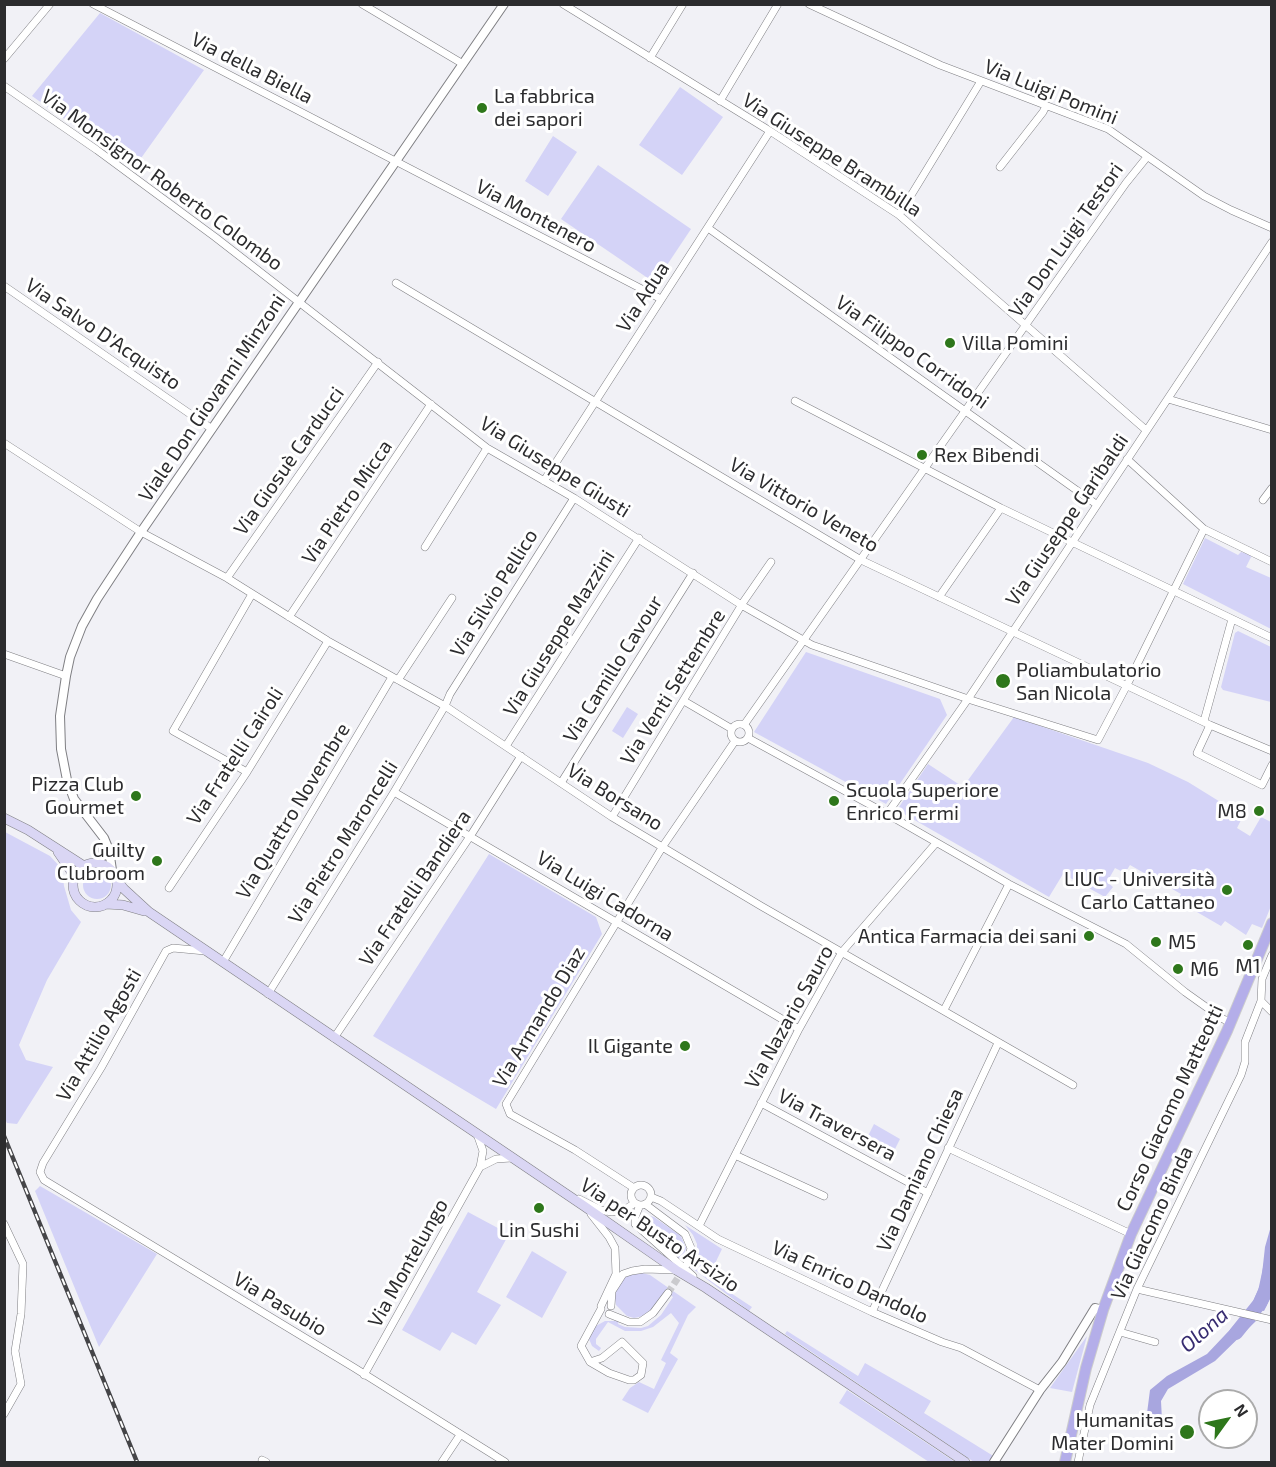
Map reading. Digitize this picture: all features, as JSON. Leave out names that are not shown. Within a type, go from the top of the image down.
[{"type":"main road","points":[[4,818],[28,830],[84,866]]},
{"type":"main road","points":[[55,848],[75,877]]},
{"type":"main road","points":[[97,863],[102,864],[114,875],[116,894],[106,904],[98,907],[84,904],[74,892],[75,877],[84,866],[97,863]]},
{"type":"main road","name":"Viale Don Giovanni Minzoni","points":[[114,875],[124,889],[149,912],[334,1038]]},
{"type":"main road","name":"Viale Don Giovanni Minzoni","points":[[106,904],[123,904],[149,912]]},
{"type":"main road","name":"Corso Giacomo Matteotti","points":[[1065,1462],[1086,1368],[1103,1310],[1131,1234],[1230,1022],[1272,923]]},
{"type":"main road","name":"Via per Busto Arsizio","points":[[334,1038],[676,1270],[965,1462]]},
{"type":"street","points":[[4,59],[50,4]]},
{"type":"street","name":"Via della Biella","points":[[93,4],[396,162]]},
{"type":"street","points":[[362,4],[463,64]]},
{"type":"street","name":"Viale Don Giovanni Minzoni","points":[[114,875],[104,838],[74,799],[67,780],[61,749],[60,716],[66,676],[70,657],[82,626],[141,532],[504,4]]},
{"type":"street","name":"Via Giuseppe Brambilla","points":[[563,4],[770,131],[899,215],[1146,430]]},
{"type":"street","points":[[650,58],[683,4]]},
{"type":"street","points":[[720,101],[778,4]]},
{"type":"street","name":"Via Luigi Pomini","points":[[809,4],[929,61],[1110,130],[1204,196],[1272,228]]},
{"type":"street","points":[[899,215],[981,81]]},
{"type":"street","name":"Via Monsignor Roberto Colombo","points":[[4,86],[103,154],[299,303]]},
{"type":"street","points":[[1000,167],[1046,106]]},
{"type":"street","name":"Via Adua","points":[[544,481],[770,131]]},
{"type":"street","name":"Via Don Luigi Testori","points":[[744,725],[1126,183],[1147,157]]},
{"type":"street","name":"Via Montenero","points":[[396,162],[661,299]]},
{"type":"street","name":"Via Filippo Corridoni","points":[[708,228],[1096,504]]},
{"type":"street","name":"Via Giuseppe Garibaldi","points":[[887,814],[968,699],[1272,242]]},
{"type":"street","name":"Via Vittorio Veneto","points":[[396,283],[596,400],[861,560],[1207,723],[1272,751]]},
{"type":"street","name":"Via Salvo D'Acquisto","points":[[4,286],[212,429]]},
{"type":"street","name":"Via Giuseppe Giusti","points":[[299,303],[487,448],[574,498],[743,606],[804,642],[968,699],[1098,740],[1127,685]]},
{"type":"street","name":"Via Giosuè Carducci","points":[[227,578],[378,362]]},
{"type":"street","points":[[1168,399],[1272,430]]},
{"type":"street","points":[[795,401],[1001,508],[1272,638]]},
{"type":"street","name":"Via Pietro Micca","points":[[289,617],[431,404]]},
{"type":"street","name":"Via Borsano","points":[[4,443],[141,532],[227,578],[328,641],[445,706],[612,817],[761,906],[1073,1085]]},
{"type":"street","points":[[425,547],[487,448]]},
{"type":"street","points":[[1127,459],[1204,530],[1272,562]]},
{"type":"street","points":[[1263,500],[1272,488]]},
{"type":"street","name":"Via Silvio Pellico","points":[[445,706],[450,694],[574,498]]},
{"type":"street","points":[[939,597],[1001,508]]},
{"type":"street","points":[[1127,685],[1204,530]]},
{"type":"street","name":"Via Giuseppe Mazzini","points":[[506,746],[639,538]]},
{"type":"street","points":[[743,606],[771,562]]},
{"type":"street","name":"Via Camillo Cavour","points":[[561,783],[693,573]]},
{"type":"street","points":[[247,772],[173,731],[252,594]]},
{"type":"street","name":"Via Quattro Novembre","points":[[223,962],[395,678],[452,598]]},
{"type":"street","name":"Via Venti Settembre","points":[[612,817],[743,606]]},
{"type":"street","points":[[1232,619],[1207,723],[1197,753],[1262,785],[1272,765]]},
{"type":"street","name":"Via Fratelli Cairoli","points":[[169,888],[247,772],[328,641]]},
{"type":"street","points":[[4,654],[66,676]]},
{"type":"street","points":[[684,701],[732,729]]},
{"type":"street","name":"Via Pietro Maroncelli","points":[[268,994],[445,706]]},
{"type":"street","points":[[737,724],[744,725],[749,731],[748,738],[742,742],[735,741],[731,736],[732,729],[737,724]]},
{"type":"street","points":[[748,738],[1009,884],[1126,944],[1185,992],[1230,1022]]},
{"type":"street","points":[[663,846],[735,741]]},
{"type":"street","name":"Via Fratelli Bandiera","points":[[334,1038],[471,835],[521,756]]},
{"type":"street","name":"Via Luigi Cadorna","points":[[394,792],[799,1029]]},
{"type":"street","points":[[97,863],[103,854],[104,838]]},
{"type":"street","name":"Via Nazario Sauro","points":[[699,1226],[799,1029],[842,952],[936,843]]},
{"type":"street","name":"Via Armando Diaz","points":[[634,1188],[575,1150],[510,1113],[506,1104],[663,846]]},
{"type":"street","points":[[944,1010],[1009,884]]},
{"type":"street","name":"Via Attilio Agosti","points":[[40,1172],[43,1163],[101,1068],[166,951],[173,948],[208,951]]},
{"type":"street","name":"Via Giacomo Binda","points":[[1078,1462],[1090,1405],[1137,1289],[1242,1075],[1245,1062],[1245,1042],[1261,1001],[1262,979],[1272,955]]},
{"type":"street","points":[[1261,1001],[1272,1012]]},
{"type":"street","name":"Via Damiano Chiesa","points":[[872,1312],[998,1043]]},
{"type":"street","name":"Via Traversera","points":[[761,1103],[928,1193]]},
{"type":"street","points":[[477,1134],[483,1151],[480,1167]]},
{"type":"street","points":[[948,1148],[1131,1234]]},
{"type":"street","points":[[735,1155],[824,1196]]},
{"type":"street","points":[[480,1167],[496,1159],[513,1158]]},
{"type":"street","name":"Via Montelungo","points":[[364,1374],[480,1167]]},
{"type":"street","name":"Via Pasubio","points":[[40,1172],[50,1185],[364,1374],[505,1462]]},
{"type":"street","name":"Via Enrico Dandolo","points":[[634,1188],[640,1185],[647,1187],[651,1192],[651,1197],[661,1201],[718,1239],[872,1312],[961,1348],[1040,1390]]},
{"type":"street","points":[[554,1187],[601,1210],[612,1212],[640,1204],[651,1197]]},
{"type":"street","points":[[634,1188],[631,1197],[685,1234],[691,1248],[687,1264]]},
{"type":"street","points":[[640,1204],[635,1224],[706,1288]]},
{"type":"street","points":[[584,1206],[615,1248],[616,1274],[606,1310]]},
{"type":"street","points":[[4,1224],[23,1264],[21,1314],[15,1351],[21,1384],[6,1410]]},
{"type":"street","points":[[590,1362],[602,1358],[622,1341],[643,1363],[641,1375],[634,1380],[629,1380],[609,1373],[590,1362],[581,1346],[589,1328],[606,1310],[612,1291],[623,1274],[632,1270],[645,1269],[676,1270]]},
{"type":"street","points":[[1137,1289],[1272,1320]]},
{"type":"street","points":[[606,1310],[629,1322],[639,1322],[647,1318],[668,1293]]},
{"type":"street","points":[[994,1462],[1040,1390],[1062,1362],[1095,1308],[1103,1310]]},
{"type":"street","points":[[1119,1332],[1155,1342]]},
{"type":"street","points":[[442,1462],[460,1435]]},
{"type":"shaded area","points":[[100,13],[204,70],[134,168],[32,96]]},
{"type":"shaded area","points":[[680,87],[723,117],[682,175],[639,145]]},
{"type":"shaded area","points":[[553,136],[577,152],[548,196],[525,181]]},
{"type":"shaded area","points":[[598,165],[691,229],[655,283],[561,219]]},
{"type":"shaded area","points":[[1205,538],[1238,555],[1241,552],[1252,555],[1246,567],[1271,578],[1271,629],[1183,584]]},
{"type":"shaded area","points":[[1238,631],[1271,647],[1271,702],[1223,690],[1221,687],[1235,633]]},
{"type":"shaded area","points":[[806,652],[940,699],[947,715],[886,804],[754,732]]},
{"type":"shaded area","points":[[627,707],[638,714],[623,738],[612,731]]},
{"type":"shaded area","points":[[1014,717],[1148,763],[1188,782],[1243,816],[1237,828],[1250,836],[1261,817],[1271,822],[1271,906],[1262,928],[1252,924],[1246,935],[1225,921],[1221,926],[1178,901],[1181,894],[1130,865],[1125,873],[1115,868],[1107,882],[1113,887],[1105,897],[1063,874],[1049,897],[897,810],[928,764],[963,787]]},
{"type":"shaded area","points":[[5,832],[50,856],[62,869],[71,910],[81,922],[47,980],[19,1045],[26,1060],[53,1067],[17,1124],[7,1123],[4,1117]]},
{"type":"shaded area","points":[[489,854],[596,917],[602,934],[496,1109],[373,1036]]},
{"type":"shaded area","points":[[97,871],[107,875],[111,885],[107,895],[97,899],[87,895],[83,885],[87,875]]},
{"type":"shaded area","points":[[874,1124],[900,1139],[892,1155],[866,1140]]},
{"type":"shaded area","points":[[40,1186],[157,1254],[99,1347],[35,1191]]},
{"type":"shaded area","points":[[468,1212],[509,1234],[477,1292],[501,1305],[476,1345],[452,1332],[440,1351],[402,1330]]},
{"type":"shaded area","points":[[644,1214],[654,1217],[681,1236],[686,1248],[682,1261],[641,1225],[641,1217]]},
{"type":"shaded area","points":[[685,1225],[722,1249],[708,1278],[752,1307],[749,1311],[692,1268],[697,1256],[697,1244]]},
{"type":"shaded area","points":[[1271,1226],[1271,1297],[1264,1311],[1250,1308],[1261,1283],[1265,1247]]},
{"type":"shaded area","points":[[532,1251],[567,1272],[542,1318],[506,1297]]},
{"type":"shaded area","points":[[631,1274],[650,1275],[696,1307],[688,1315],[670,1353],[678,1359],[648,1413],[622,1400],[630,1388],[639,1382],[654,1389],[666,1363],[661,1360],[679,1323],[671,1313],[653,1327],[641,1331],[625,1331],[608,1322],[596,1339],[596,1344],[601,1348],[599,1351],[592,1346],[589,1339],[594,1327],[605,1321],[619,1321],[618,1324],[625,1327],[641,1328],[648,1326],[661,1315],[673,1297],[665,1291],[651,1312],[644,1316],[634,1318],[627,1316],[616,1305],[614,1292],[622,1279]]},
{"type":"shaded area","points":[[1241,1318],[1256,1321],[1215,1361],[1168,1389],[1161,1401],[1162,1420],[1146,1421],[1150,1390],[1167,1376],[1207,1354]]},
{"type":"shaded area","points":[[787,1331],[858,1376],[865,1363],[931,1401],[924,1413],[995,1457],[991,1462],[974,1462],[785,1334]]},
{"type":"shaded area","points":[[1087,1336],[1072,1392],[1050,1388]]},
{"type":"shaded area","points":[[847,1390],[955,1462],[929,1462],[839,1403]]},
{"type":"waterway","name":"Olona","points":[[1236,1333],[1260,1303],[1265,1292],[1272,1259]]},
{"type":"tunnel","points":[[668,1293],[683,1270]]},
{"type":"railway","points":[[4,1136],[137,1462]]},
{"type":"place","name":"La fabbrica dei sapori","points":[[482,108]]},
{"type":"place","name":"Villa Pomini","points":[[950,343]]},
{"type":"place","name":"Rex Bibendi","points":[[922,455]]},
{"type":"place","name":"Poliambulatorio San Nicola","points":[[1003,681]]},
{"type":"place","name":"Pizza Club Gourmet","points":[[136,796]]},
{"type":"place","name":"Scuola Superiore Enrico Fermi","points":[[834,801]]},
{"type":"place","name":"M8","points":[[1259,811]]},
{"type":"place","name":"Guilty Clubroom","points":[[157,861]]},
{"type":"place","name":"LIUC - Università Carlo Cattaneo","points":[[1227,890]]},
{"type":"place","name":"Antica Farmacia dei sani","points":[[1089,936]]},
{"type":"place","name":"M5","points":[[1156,942]]},
{"type":"place","name":"M1","points":[[1248,945]]},
{"type":"place","name":"M6","points":[[1178,969]]},
{"type":"place","name":"Il Gigante","points":[[685,1046]]},
{"type":"place","name":"Lin Sushi","points":[[539,1208]]},
{"type":"place","name":"Humanitas Mater Domini","points":[[1187,1432]]}]
